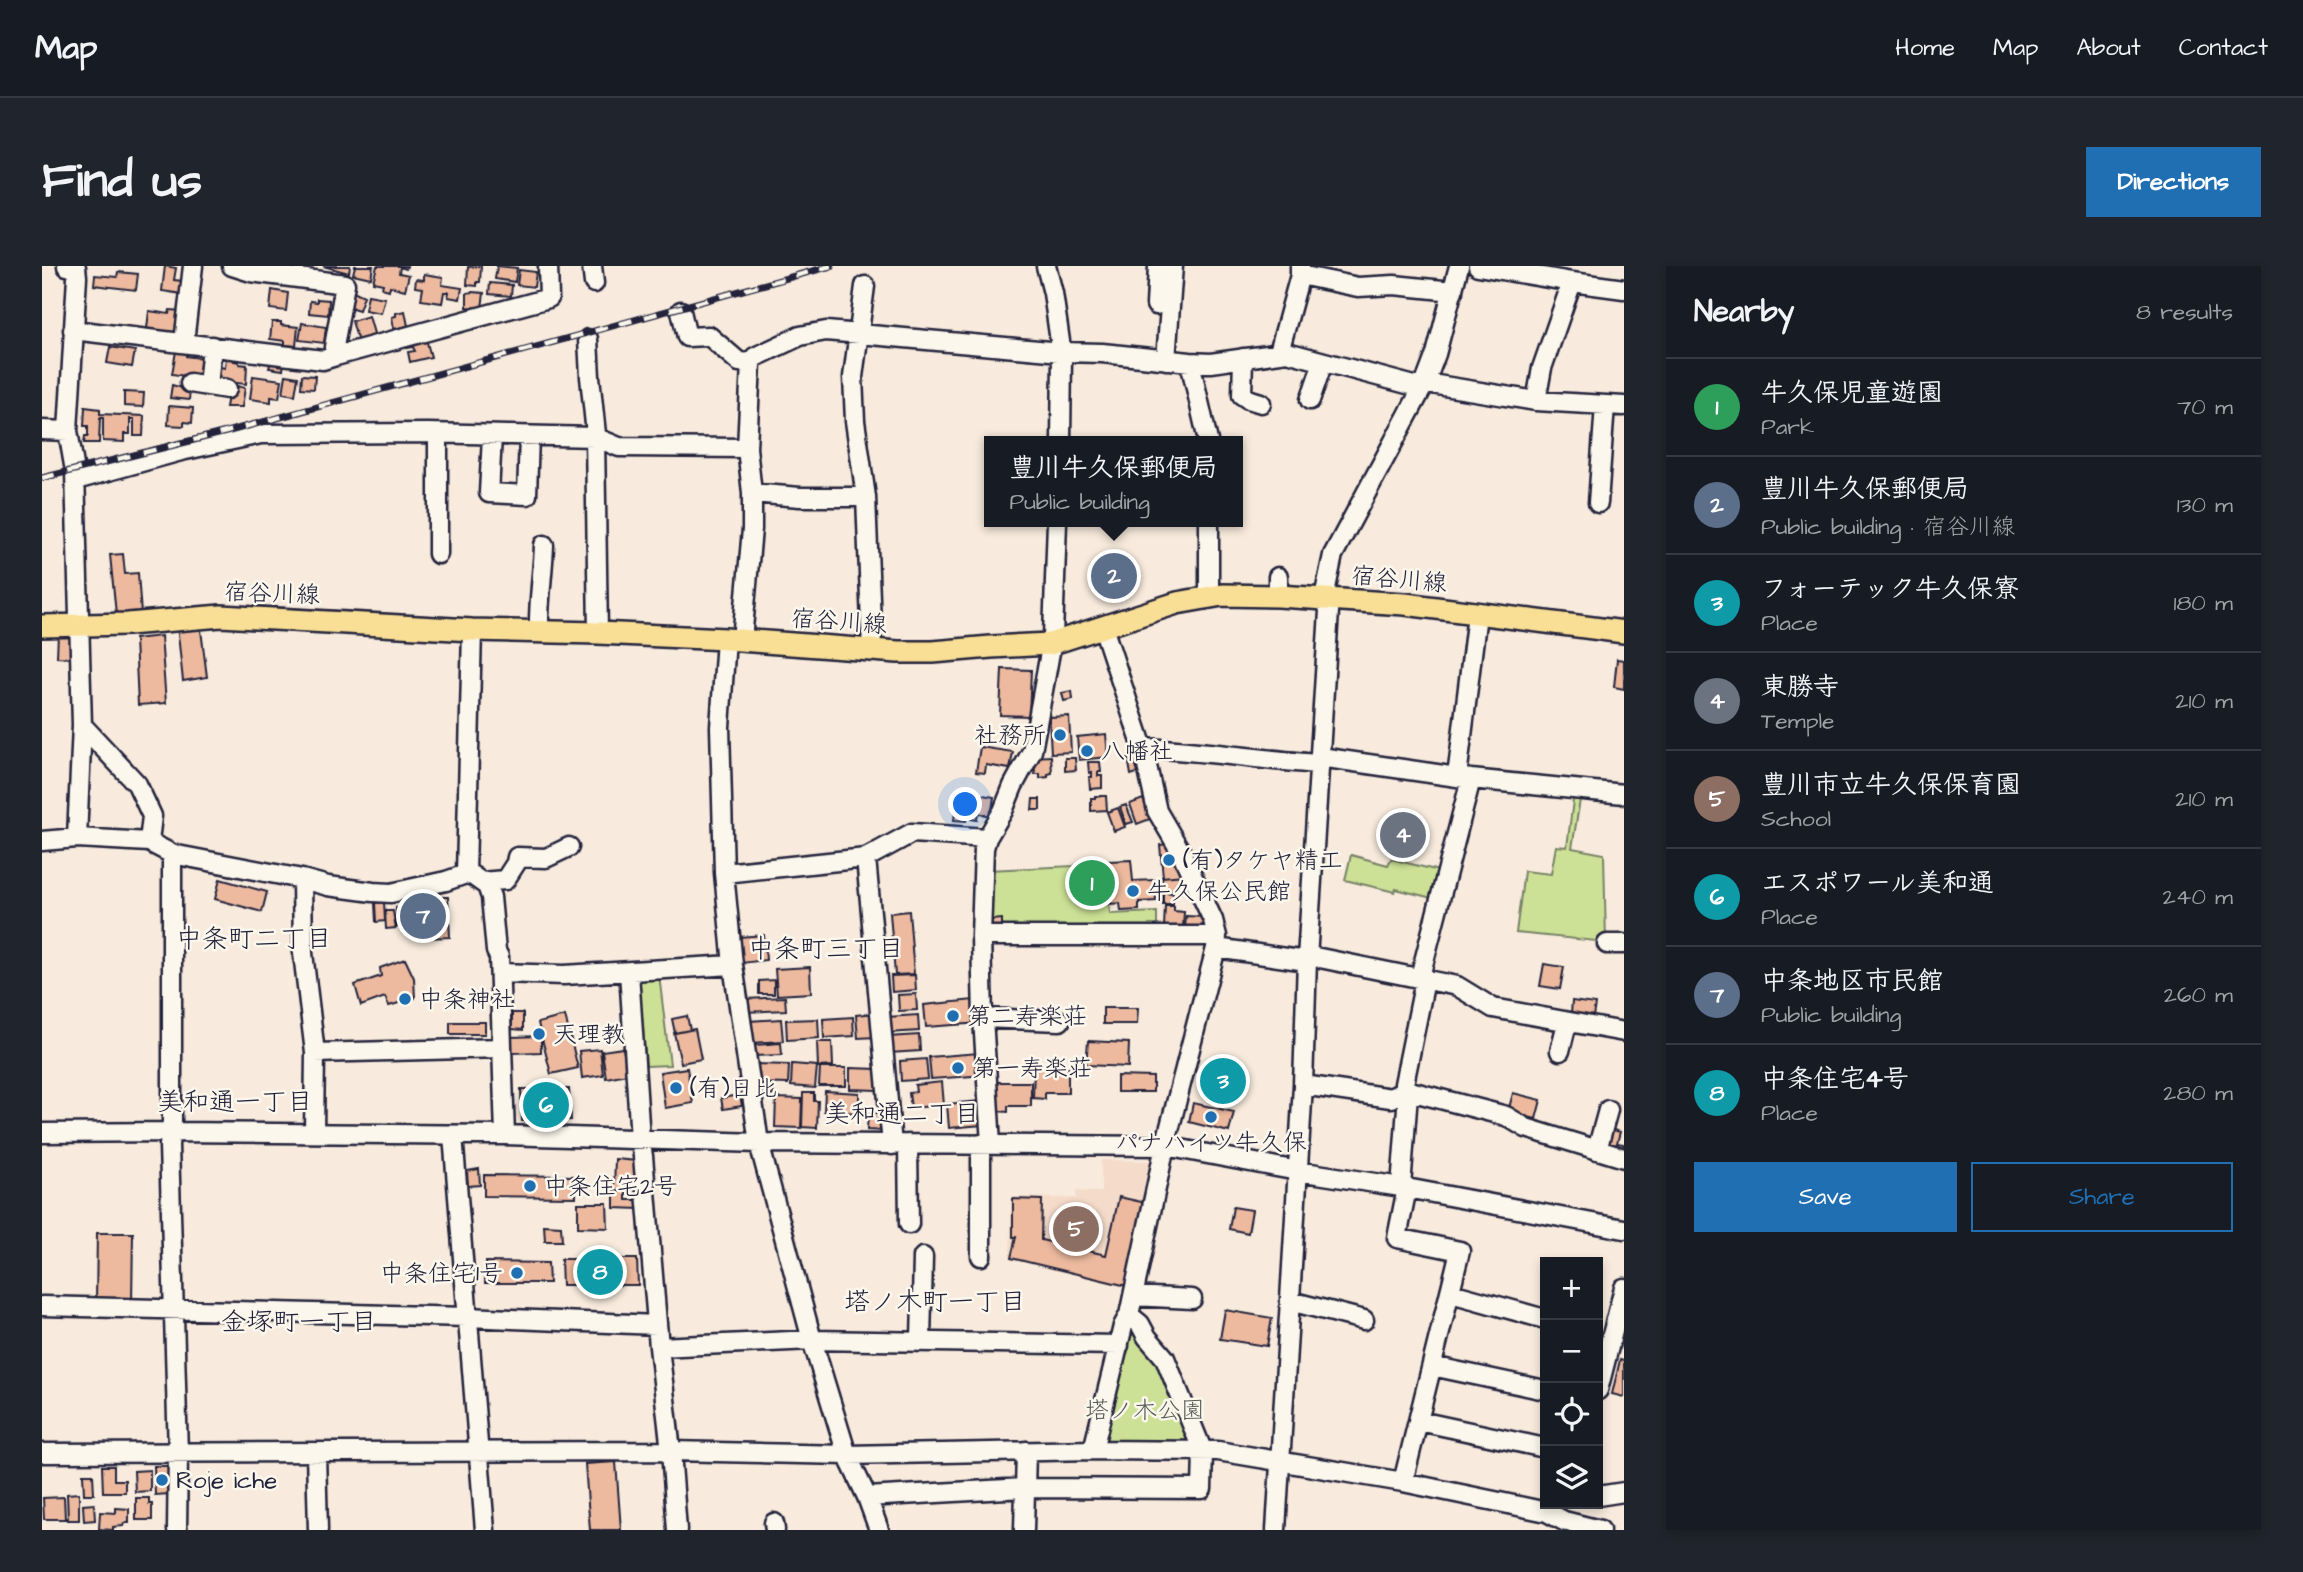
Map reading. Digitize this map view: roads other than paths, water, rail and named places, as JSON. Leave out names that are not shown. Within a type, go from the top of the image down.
[{"type":"main road","name":"宿谷川線","points":[[42,626],[128,624],[221,616],[472,630],[598,632],[933,652],[1051,644],[1177,603],[1278,587],[1326,599],[1405,604],[1624,632]]},
{"type":"street","points":[[67,266],[76,266],[77,277],[68,431],[76,480],[82,725],[77,838]]},
{"type":"street","points":[[184,342],[193,266]]},
{"type":"street","points":[[232,266],[251,272],[345,284],[334,347],[335,356]]},
{"type":"street","points":[[73,330],[323,360],[550,298],[548,266]]},
{"type":"street","points":[[1046,266],[1053,293],[1061,352],[1061,436]]},
{"type":"street","points":[[1156,305],[1158,266]]},
{"type":"street","points":[[1166,360],[1174,266]]},
{"type":"street","points":[[1276,1530],[1303,1085],[1307,959],[1329,611],[1326,599],[1329,566],[1337,546],[1423,386],[1436,354],[1460,266]]},
{"type":"street","points":[[1478,266],[1524,270],[1572,282],[1624,289]]},
{"type":"street","points":[[1279,352],[1300,270],[1358,287],[1394,285],[1453,291]]},
{"type":"street","points":[[1536,401],[1542,368],[1572,282]]},
{"type":"street","points":[[865,286],[853,377],[855,421],[866,497],[872,650]]},
{"type":"street","points":[[681,311],[687,337],[709,336],[739,362],[751,363]]},
{"type":"street","points":[[879,1530],[847,1455],[812,1340],[759,1143],[733,965],[724,873],[720,727],[752,529],[752,493],[747,448],[751,363],[754,357],[800,336],[819,331],[1211,363],[1279,352],[1423,386],[1536,401],[1624,406]]},
{"type":"street","points":[[588,339],[596,434],[598,632]]},
{"type":"street","points":[[212,346],[199,385],[227,389]]},
{"type":"street","points":[[1242,358],[1242,395],[1248,400],[1261,403]]},
{"type":"street","points":[[1191,362],[1207,436]]},
{"type":"street","points":[[1310,400],[1323,362]]},
{"type":"street","points":[[1598,503],[1605,405]]},
{"type":"street","points":[[42,430],[68,431]]},
{"type":"street","points":[[76,480],[181,451],[261,434],[595,437],[619,447],[747,448]]},
{"type":"street","points":[[438,434],[438,554]]},
{"type":"street","points":[[492,436],[489,493],[527,495],[529,436]]},
{"type":"street","points":[[752,493],[800,497],[866,497]]},
{"type":"street","points":[[981,1256],[986,1144],[981,936],[984,848],[1032,751],[1053,636],[1057,527]]},
{"type":"street","points":[[1209,527],[1209,598]]},
{"type":"street","points":[[539,632],[538,601],[544,545]]},
{"type":"street","points":[[1403,1482],[1460,1251],[1397,1238],[1404,1187],[1408,1094],[1404,1084],[1423,990],[1422,969],[1464,778],[1477,614]]},
{"type":"street","points":[[1093,1450],[1123,1326],[1129,1315],[1166,1146],[1216,942],[1213,920],[1181,852],[1157,811],[1143,748],[1103,627]]},
{"type":"street","points":[[472,630],[473,878]]},
{"type":"street","points":[[82,725],[137,784],[152,816],[149,842]]},
{"type":"street","points":[[1143,748],[1253,759],[1320,760],[1624,794]]},
{"type":"street","points":[[724,873],[866,858],[912,833],[987,838]]},
{"type":"street","points":[[42,841],[77,838],[149,842],[172,854],[328,886],[391,893],[446,881],[473,878],[505,880],[517,858],[546,858],[569,846]]},
{"type":"street","points":[[172,854],[169,1145],[178,1454],[177,1530]]},
{"type":"street","points":[[866,858],[909,1224]]},
{"type":"street","points":[[473,878],[487,886],[491,897],[496,951],[499,957],[505,1135]]},
{"type":"street","points":[[302,879],[303,953],[315,1053],[314,1133]]},
{"type":"street","points":[[981,936],[1161,934],[1216,942],[1300,960],[1315,957],[1457,986],[1493,1008],[1624,1032]]},
{"type":"street","points":[[500,973],[564,975],[733,965]]},
{"type":"street","points":[[629,972],[640,1139],[677,1530]]},
{"type":"street","points":[[983,1018],[1060,1021]]},
{"type":"street","points":[[1560,1051],[1567,1023]]},
{"type":"street","points":[[315,1053],[502,1048]]},
{"type":"street","points":[[1303,1085],[1391,1098],[1406,1090],[1506,1116],[1526,1128],[1624,1158]]},
{"type":"street","points":[[1597,1150],[1608,1110]]},
{"type":"street","points":[[42,1133],[505,1135],[759,1143],[1166,1146],[1624,1229]]},
{"type":"street","points":[[453,1135],[485,1530]]},
{"type":"street","points":[[922,1341],[923,1257]]},
{"type":"street","points":[[1599,1383],[1606,1326],[1624,1287]]},
{"type":"street","points":[[1451,1293],[1540,1318]]},
{"type":"street","points":[[1133,1296],[1192,1300]]},
{"type":"street","points":[[1290,1301],[1363,1320]]},
{"type":"street","points":[[42,1306],[467,1317],[657,1325]]},
{"type":"street","points":[[867,1497],[1024,1488],[1202,1489],[1202,1452],[1165,1358],[1140,1324],[1129,1315]]},
{"type":"street","points":[[659,1347],[812,1340],[1119,1345]]},
{"type":"street","points":[[1432,1366],[1540,1389]]},
{"type":"street","points":[[1419,1420],[1540,1447]]},
{"type":"street","points":[[42,1453],[671,1451],[847,1455],[1093,1450],[1218,1451],[1403,1482],[1547,1512],[1600,1530]]},
{"type":"street","points":[[1024,1530],[1026,1451]]},
{"type":"street","points":[[316,1453],[318,1530]]},
{"type":"street","points":[[1603,1495],[1624,1492]]},
{"type":"railway","points":[[42,478],[226,432],[831,266]]},
{"type":"place","name":"豊川牛久保郵便局","points":[[1114,576]]},
{"type":"place","name":"社務所","points":[[1060,735]]},
{"type":"place","name":"八幡社","points":[[1087,751]]},
{"type":"place","name":"東勝寺","points":[[1403,835]]},
{"type":"place","name":"(有)タケヤ精工","points":[[1169,860]]},
{"type":"place","name":"牛久保児童遊園","points":[[1092,883]]},
{"type":"place","name":"牛久保公民館","points":[[1133,891]]},
{"type":"place","name":"中条地区市民館","points":[[423,916]]},
{"type":"place","name":"中条神社","points":[[405,999]]},
{"type":"place","name":"第二寿楽荘","points":[[953,1016]]},
{"type":"place","name":"天理教","points":[[539,1034]]},
{"type":"place","name":"第一寿楽荘","points":[[958,1068]]},
{"type":"place","name":"フォーテック牛久保寮","points":[[1223,1081]]},
{"type":"place","name":"(有)日比","points":[[676,1088]]},
{"type":"place","name":"エスポワール美和通","points":[[546,1105]]},
{"type":"place","name":"パナハイツ牛久保","points":[[1211,1117]]},
{"type":"place","name":"中条住宅2号","points":[[530,1186]]},
{"type":"place","name":"豊川市立牛久保保育園","points":[[1076,1229]]},
{"type":"place","name":"中条住宅4号","points":[[600,1272]]},
{"type":"place","name":"中条住宅1号","points":[[517,1273]]},
{"type":"place","name":"Roje iche","points":[[162,1480]]},
{"type":"district","name":"中条町二丁目","points":[[254,938]]},
{"type":"district","name":"中条町三丁目","points":[[826,948]]},
{"type":"district","name":"美和通一丁目","points":[[235,1101]]},
{"type":"district","name":"美和通二丁目","points":[[902,1113]]},
{"type":"district","name":"塔ノ木町一丁目","points":[[935,1301]]},
{"type":"district","name":"金塚町一丁目","points":[[299,1321]]},
{"type":"park label","name":"塔ノ木公園","points":[[1145,1410]]}]
